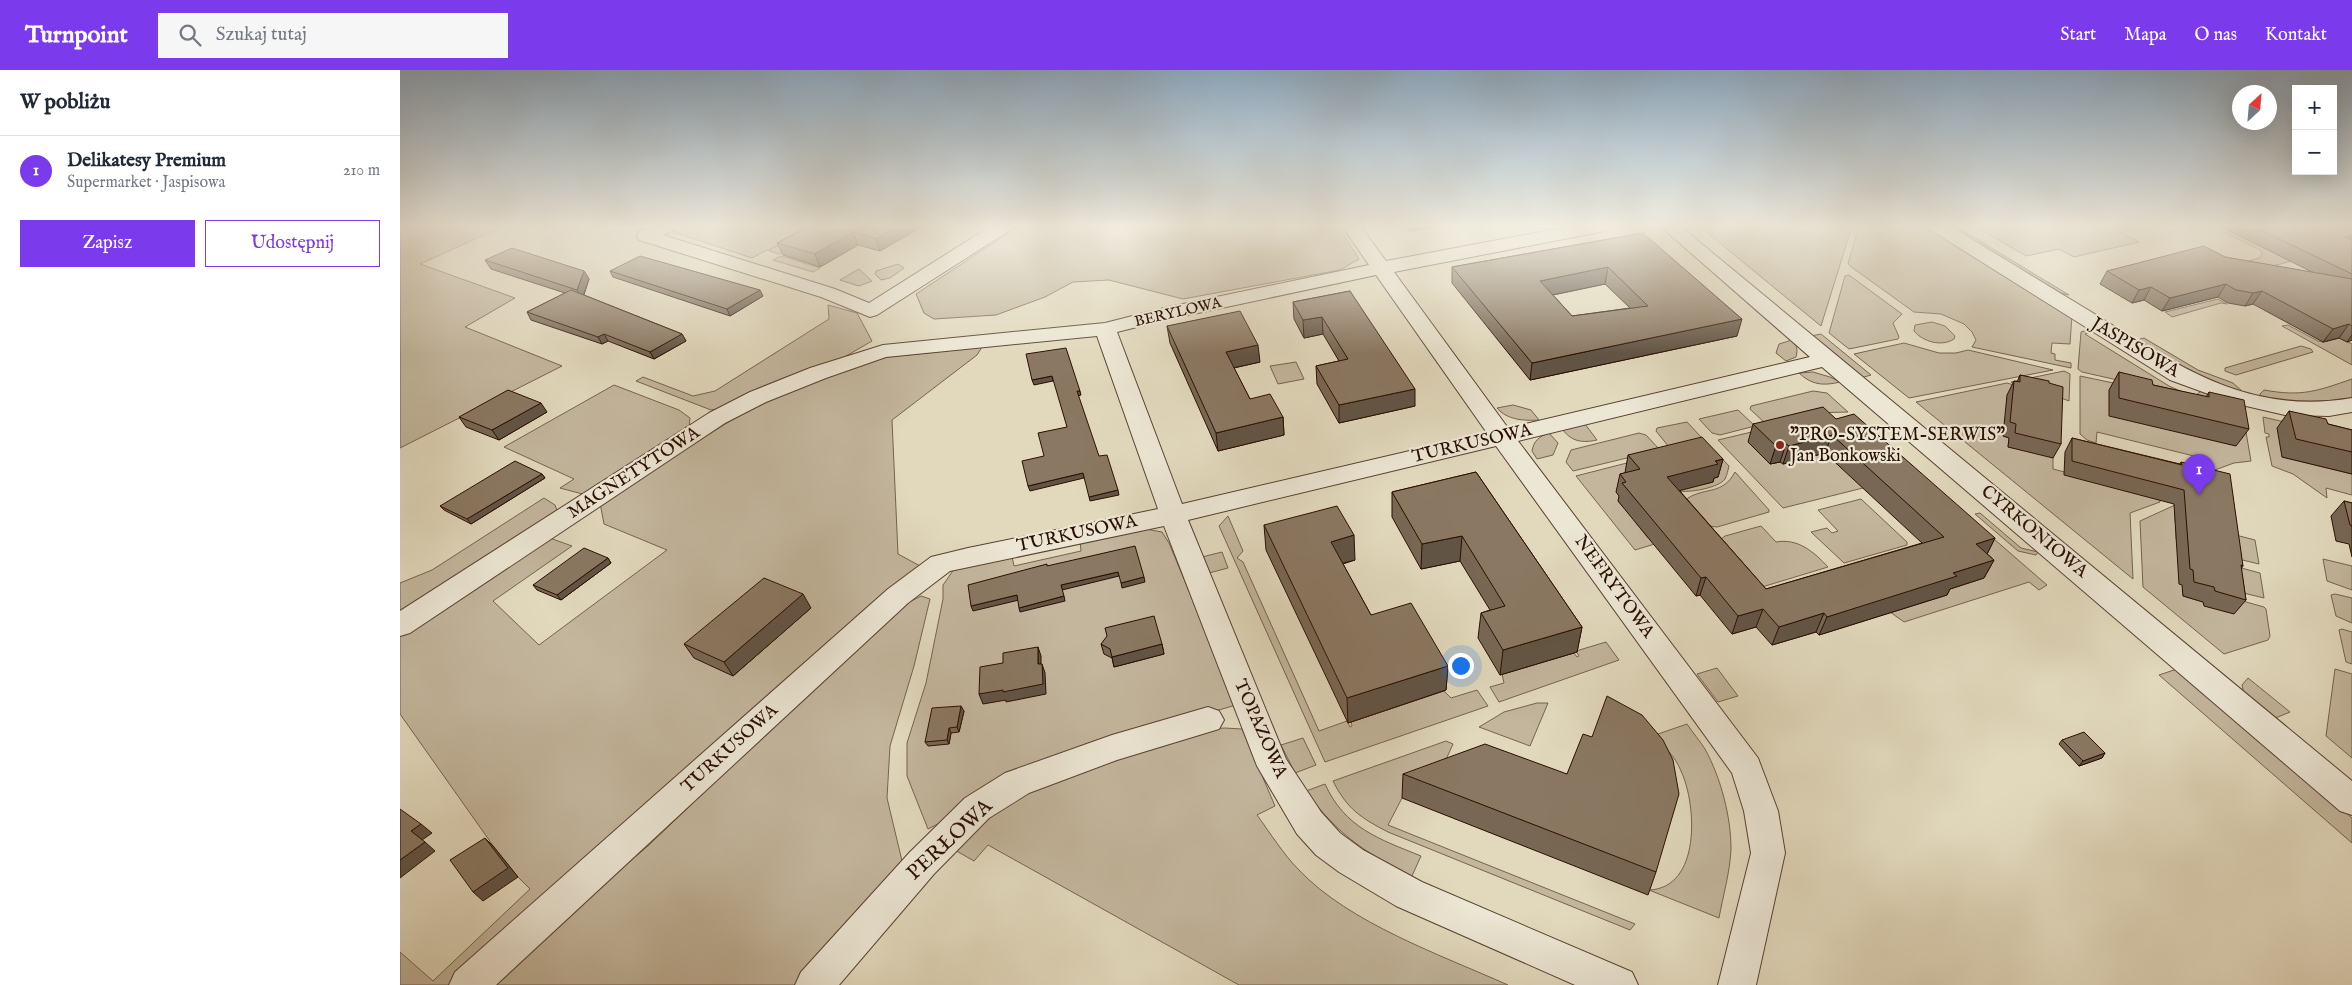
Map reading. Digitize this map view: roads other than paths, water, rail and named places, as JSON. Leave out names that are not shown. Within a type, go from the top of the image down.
[{"type":"street","points":[[750,269],[828,293],[876,331]]},
{"type":"street","name":"MAGNETYTOWA","points":[[400,624],[717,418],[758,397],[818,373],[876,331],[951,269]]},
{"type":"street","name":"BERYLOWA","points":[[876,331],[1104,329],[1164,314],[1379,269]]},
{"type":"street","name":"NEFRYTOWA","points":[[1383,269],[1747,768],[1761,811],[1768,853],[1737,985]]},
{"type":"street","name":"CYRKONIOWA","points":[[1719,269],[2352,801]]},
{"type":"street","name":"JASPISOWA","points":[[2007,269],[2178,375],[2218,392],[2263,405],[2299,411],[2328,411],[2352,405]]},
{"type":"street","name":"TOPAZOWA","points":[[1104,329],[1173,515],[1273,766],[1309,823],[1328,844],[1350,862],[1409,894],[1619,985]]},
{"type":"street","name":"TURKUSOWA","points":[[468,985],[898,596],[941,564],[1173,515],[1829,360]]},
{"type":"street","name":"PERŁOWA","points":[[814,985],[922,863],[977,808],[1017,783],[1112,748],[1208,720]]},
{"type":"place","name":"\"PRO-SYSTEM-SERWIS\" Jan Bonkowski","points":[[1780,445]]},
{"type":"place","name":"Delikatesy Premium","points":[[2199,495]]}]
